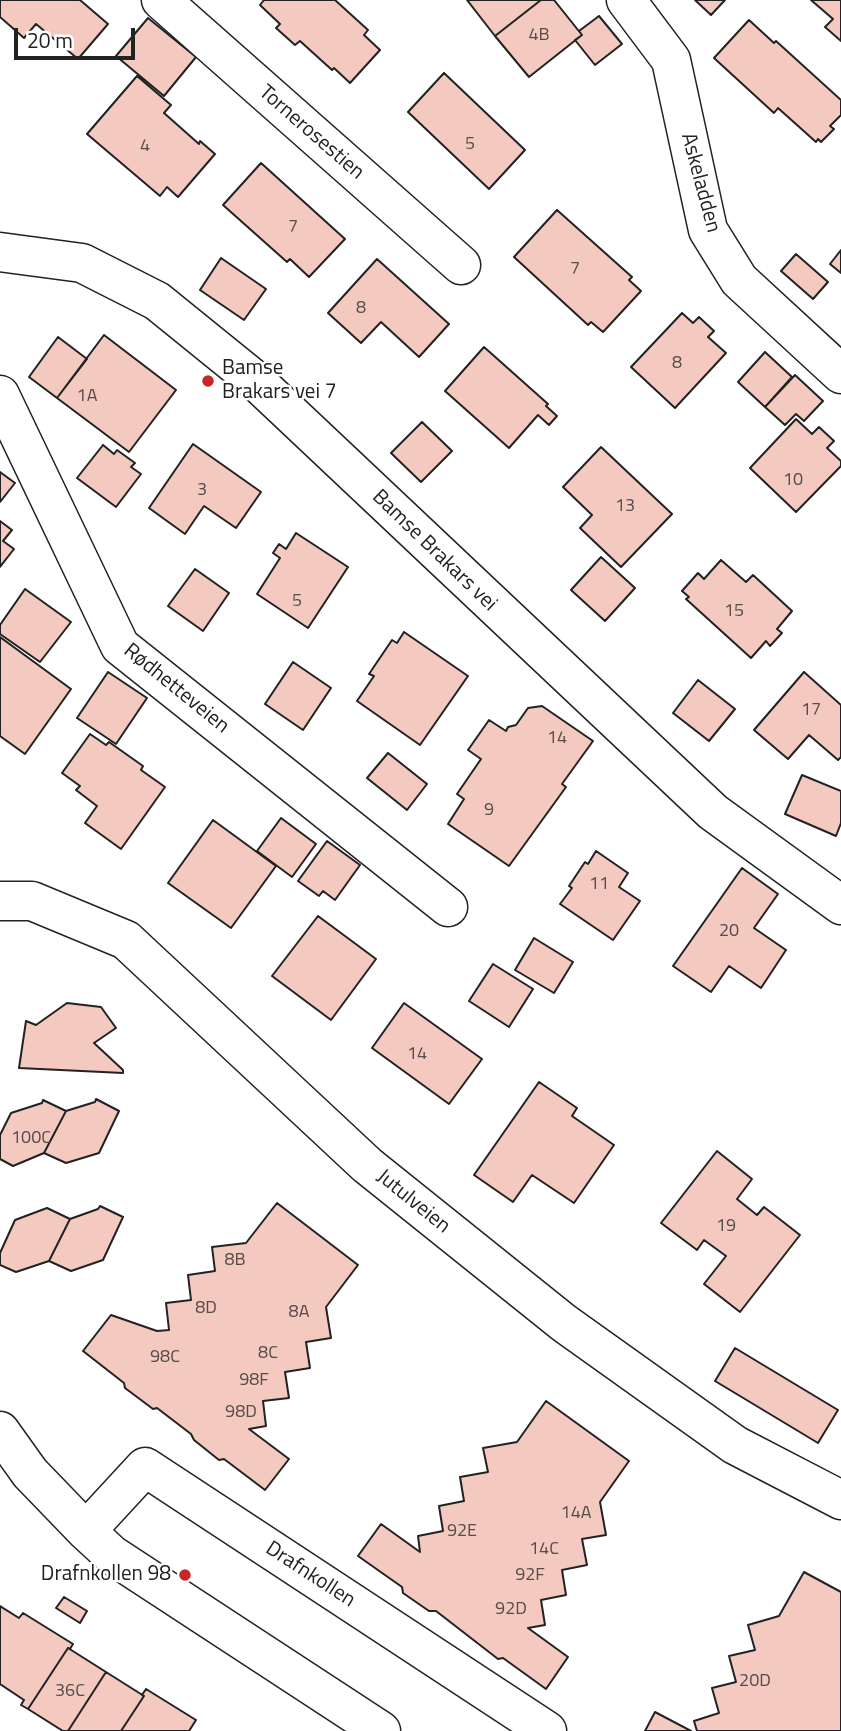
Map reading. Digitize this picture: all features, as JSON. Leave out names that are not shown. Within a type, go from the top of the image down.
[{"type":"street","name":"Tornerosestien","points":[[161,0],[461,265]]},
{"type":"street","name":"Askeladden","points":[[626,0],[671,60],[708,230],[739,281],[841,374]]},
{"type":"street","name":"Bamse Brakars vei","points":[[0,252],[82,263],[156,301],[257,383],[713,812],[841,905]]},
{"type":"street","name":"Rødhetteveien","points":[[0,396],[120,646],[448,907]]},
{"type":"street","name":"Jutulveien","points":[[0,901],[32,901],[126,940],[367,1165],[554,1315],[735,1445],[841,1500]]},
{"type":"street","points":[[0,1431],[30,1473],[112,1555],[381,1731]]},
{"type":"street","name":"Drafnkollen","points":[[86,1531],[145,1467],[547,1731]]},
{"type":"building","points":[[0,0],[80,0],[108,24],[78,59],[36,24],[24,38],[0,17]]},
{"type":"building","points":[[264,0],[335,0],[368,30],[364,35],[380,50],[350,83],[300,41],[295,45],[276,28],[280,24],[260,5]]},
{"type":"building","points":[[467,0],[541,0],[495,36]]},
{"type":"building","points":[[541,0],[554,0],[582,35],[529,77],[495,36]]},
{"type":"building","points":[[695,0],[725,0],[711,15]]},
{"type":"building","points":[[811,0],[841,0],[841,41],[825,27],[833,19]]},
{"type":"building","points":[[599,16],[622,44],[595,65],[575,40],[582,35],[579,31]]},
{"type":"building","points":[[148,18],[196,57],[164,96],[116,56]]},
{"type":"building","points":[[749,20],[841,100],[841,115],[830,126],[834,129],[821,142],[818,139],[816,142],[778,108],[774,113],[714,58]]},
{"type":"building","points":[[444,73],[525,150],[489,189],[408,112]]},
{"type":"building","points":[[137,76],[171,105],[164,113],[199,144],[200,141],[215,154],[178,197],[167,187],[160,196],[87,134]]},
{"type":"building","points":[[261,163],[345,239],[309,277],[290,259],[287,262],[223,205]]},
{"type":"building","points":[[557,210],[632,277],[629,280],[641,291],[603,332],[591,322],[588,325],[514,257]]},
{"type":"building","points":[[841,250],[841,273],[830,264]]},
{"type":"building","points":[[796,254],[828,282],[813,299],[781,271]]},
{"type":"building","points":[[221,258],[266,289],[244,320],[200,290]]},
{"type":"building","points":[[377,259],[449,324],[419,357],[381,322],[361,343],[328,313]]},
{"type":"building","points":[[682,313],[693,323],[699,317],[714,331],[708,337],[726,353],[675,408],[631,367]]},
{"type":"building","points":[[104,335],[176,390],[129,452],[57,398]]},
{"type":"building","points":[[58,337],[87,359],[57,398],[29,377]]},
{"type":"building","points":[[484,347],[548,404],[546,406],[557,416],[549,425],[538,415],[509,448],[445,391]]},
{"type":"building","points":[[765,352],[792,377],[765,407],[738,382]]},
{"type":"building","points":[[795,375],[823,401],[804,421],[796,414],[785,425],[765,407]]},
{"type":"building","points":[[796,419],[812,434],[819,427],[834,441],[827,448],[841,461],[841,466],[796,512],[750,468]]},
{"type":"building","points":[[422,422],[452,451],[421,482],[391,453]]},
{"type":"building","points":[[193,444],[261,492],[236,528],[204,506],[185,534],[149,508]]},
{"type":"building","points":[[103,445],[114,454],[117,450],[135,463],[131,467],[141,474],[116,507],[77,478]]},
{"type":"building","points":[[601,447],[672,514],[621,567],[580,528],[592,515],[563,487]]},
{"type":"building","points":[[0,472],[15,483],[0,502]]},
{"type":"building","points":[[0,521],[12,530],[3,541],[14,549],[0,567]]},
{"type":"building","points":[[296,533],[348,567],[308,628],[257,594],[280,558],[273,553],[279,544],[286,549]]},
{"type":"building","points":[[601,557],[635,588],[605,621],[571,590]]},
{"type":"building","points":[[721,560],[746,582],[753,575],[792,611],[777,629],[782,633],[770,646],[766,641],[751,658],[686,599],[689,597],[682,591],[698,573],[704,579]]},
{"type":"building","points":[[195,569],[229,593],[203,631],[168,606]]},
{"type":"building","points":[[25,589],[71,622],[40,662],[0,634],[0,625]]},
{"type":"building","points":[[404,632],[468,676],[420,745],[357,701],[374,676],[369,674],[392,640],[397,643]]},
{"type":"building","points":[[0,637],[71,689],[25,754],[0,736]]},
{"type":"building","points":[[293,662],[331,688],[303,730],[265,704]]},
{"type":"building","points":[[108,672],[147,698],[116,744],[77,718]]},
{"type":"building","points":[[804,672],[841,705],[841,757],[838,760],[809,735],[788,759],[754,730]]},
{"type":"building","points":[[698,680],[735,709],[709,741],[673,713]]},
{"type":"building","points":[[542,706],[593,741],[562,784],[566,787],[509,866],[448,824],[464,799],[457,794],[481,759],[468,750],[489,720],[506,731],[508,727],[516,725],[528,708]]},
{"type":"building","points":[[90,734],[106,745],[109,742],[143,766],[141,770],[165,787],[121,849],[85,823],[97,806],[76,790],[80,786],[62,773]]},
{"type":"building","points":[[388,753],[427,784],[407,810],[367,778]]},
{"type":"building","points":[[802,775],[841,791],[841,823],[836,836],[785,814]]},
{"type":"building","points":[[281,818],[316,844],[292,877],[257,851]]},
{"type":"building","points":[[213,820],[276,866],[231,928],[168,883]]},
{"type":"building","points":[[327,841],[360,865],[335,900],[323,891],[319,896],[298,881]]},
{"type":"building","points":[[596,851],[628,873],[619,887],[640,901],[613,940],[560,904],[572,888],[569,886],[585,862],[588,864]]},
{"type":"building","points":[[742,868],[778,894],[754,928],[786,950],[761,988],[729,966],[711,992],[673,966]]},
{"type":"building","points":[[318,916],[376,959],[331,1020],[272,976]]},
{"type":"building","points":[[534,938],[573,962],[554,993],[515,970]]},
{"type":"building","points":[[493,964],[533,989],[509,1027],[469,1001]]},
{"type":"building","points":[[67,1003],[101,1007],[116,1028],[94,1043],[123,1073],[19,1068],[26,1021],[36,1025]]},
{"type":"building","points":[[404,1003],[482,1059],[449,1104],[372,1048]]},
{"type":"building","points":[[539,1082],[577,1108],[572,1116],[614,1145],[574,1203],[532,1175],[513,1202],[474,1175]]},
{"type":"building","points":[[96,1099],[119,1111],[99,1153],[66,1163],[44,1153],[66,1111],[95,1102]]},
{"type":"building","points":[[43,1100],[66,1111],[44,1153],[13,1166],[0,1159],[0,1135],[11,1113],[42,1103]]},
{"type":"building","points":[[717,1151],[752,1179],[737,1199],[757,1215],[764,1207],[800,1235],[740,1312],[704,1284],[726,1256],[704,1240],[697,1250],[661,1223]]},
{"type":"building","points":[[277,1203],[358,1265],[326,1307],[331,1338],[306,1342],[310,1368],[285,1372],[289,1398],[263,1401],[266,1426],[249,1429],[289,1459],[265,1490],[224,1459],[219,1460],[194,1440],[191,1434],[125,1388],[124,1383],[83,1351],[111,1315],[157,1331],[169,1330],[166,1303],[191,1300],[188,1275],[215,1271],[212,1247],[246,1243]]},
{"type":"building","points":[[100,1206],[123,1217],[103,1260],[71,1271],[49,1261],[70,1219]]},
{"type":"building","points":[[47,1208],[70,1219],[49,1261],[16,1272],[0,1265],[0,1253],[15,1220]]},
{"type":"building","points":[[735,1348],[838,1410],[818,1443],[715,1381]]},
{"type":"building","points":[[546,1401],[629,1461],[600,1502],[606,1535],[582,1539],[587,1565],[562,1570],[566,1595],[541,1600],[545,1625],[528,1628],[568,1657],[546,1689],[503,1658],[498,1659],[436,1611],[429,1611],[403,1593],[402,1587],[358,1556],[381,1524],[420,1552],[418,1536],[443,1531],[439,1506],[464,1501],[460,1477],[488,1472],[483,1448],[517,1442]]},
{"type":"building","points":[[804,1572],[841,1592],[841,1731],[697,1731],[694,1721],[719,1713],[712,1688],[736,1682],[729,1656],[755,1650],[748,1625],[779,1616]]},
{"type":"building","points":[[64,1597],[87,1611],[80,1623],[56,1608]]},
{"type":"building","points":[[0,1606],[19,1618],[23,1613],[73,1644],[28,1709],[21,1705],[24,1700],[0,1684]]},
{"type":"building","points":[[68,1648],[106,1672],[68,1731],[63,1731],[28,1709]]},
{"type":"building","points":[[106,1672],[144,1696],[121,1731],[68,1731]]},
{"type":"building","points":[[146,1689],[196,1720],[189,1731],[121,1731]]},
{"type":"building","points":[[655,1712],[691,1731],[645,1731]]},
{"type":"place","name":"Bamse Brakars vei 7","points":[[208,381]]},
{"type":"place","name":"Drafnkollen 98","points":[[185,1575]]}]
